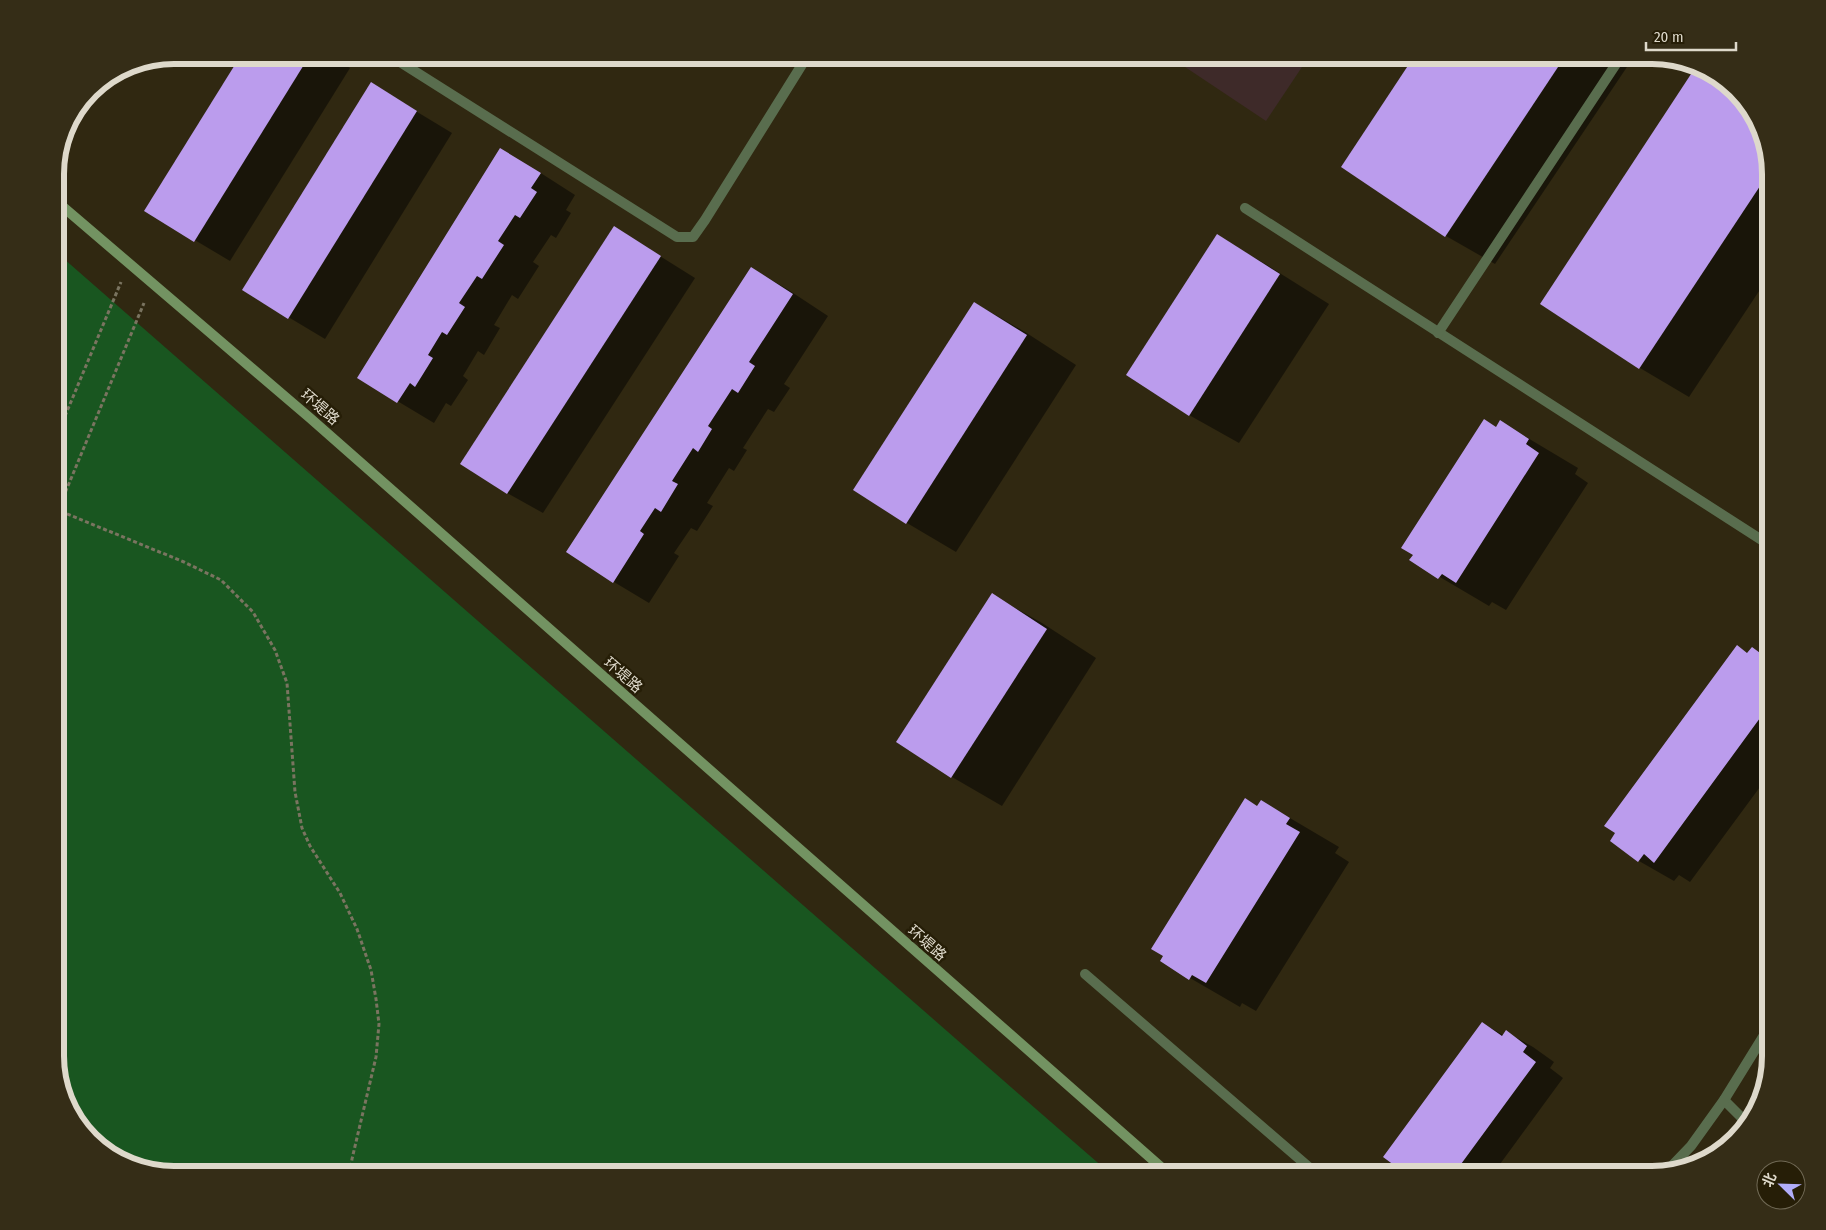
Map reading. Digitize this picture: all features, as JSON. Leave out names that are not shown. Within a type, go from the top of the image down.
[{"type":"street","name":"环堤路","points":[[64,208],[317,425],[1160,1166]]},
{"type":"lane","points":[[403,64],[676,237],[693,237],[706,220],[802,64]]},
{"type":"lane","points":[[1438,332],[1616,64]]},
{"type":"lane","points":[[1245,208],[1762,540]]},
{"type":"lane","points":[[1085,974],[1308,1166]]},
{"type":"lane","points":[[1674,1164],[1692,1146],[1724,1100],[1762,1039]]},
{"type":"lane","points":[[1724,1100],[1743,1119]]},
{"type":"path","points":[[64,418],[129,263]]},
{"type":"path","points":[[64,493],[152,284]]},
{"type":"path","points":[[64,513],[184,562],[220,580],[253,612],[275,650],[287,683],[295,792],[302,828],[310,846],[340,893],[357,929],[371,970],[376,999],[379,1024],[376,1056],[352,1166]]},
{"type":"shaded area","points":[[1180,64],[1304,64],[1266,121]]},
{"type":"green space","points":[[64,259],[1102,1166],[167,1166],[152,1164],[125,1155],[96,1134],[72,1098],[64,1063]]},
{"type":"building","points":[[235,64],[304,64],[194,242],[144,211]]},
{"type":"building","points":[[1409,64],[1560,64],[1445,237],[1341,167]]},
{"type":"building","points":[[1692,72],[1713,82],[1725,91],[1739,107],[1754,132],[1761,160],[1762,183],[1639,369],[1540,304]]},
{"type":"building","points":[[371,82],[417,111],[288,319],[242,290]]},
{"type":"building","points":[[500,148],[541,173],[531,188],[537,192],[520,218],[515,215],[498,241],[504,245],[482,279],[477,276],[459,303],[465,307],[447,335],[442,332],[428,355],[433,358],[415,387],[410,383],[397,403],[357,378]]},
{"type":"building","points":[[614,226],[661,256],[507,494],[460,464]]},
{"type":"building","points":[[1217,234],[1280,274],[1189,416],[1126,375]]},
{"type":"building","points":[[751,267],[793,294],[749,362],[755,366],[738,393],[732,389],[708,426],[712,429],[698,452],[693,448],[672,481],[678,484],[661,512],[655,508],[640,531],[644,534],[613,583],[566,552]]},
{"type":"building","points":[[974,302],[1027,335],[906,524],[853,490]]},
{"type":"building","points":[[1484,419],[1496,427],[1500,420],[1529,439],[1526,444],[1539,453],[1456,583],[1442,574],[1438,579],[1409,560],[1413,555],[1401,548]]},
{"type":"building","points":[[992,593],[1047,629],[951,778],[896,742]]},
{"type":"building","points":[[1737,645],[1747,653],[1752,647],[1762,654],[1762,715],[1654,863],[1644,854],[1638,862],[1610,841],[1615,833],[1604,826]]},
{"type":"building","points":[[1245,798],[1257,806],[1261,800],[1290,818],[1286,824],[1300,832],[1206,983],[1192,975],[1189,980],[1160,961],[1163,956],[1151,949]]},
{"type":"building","points":[[1482,1022],[1502,1036],[1506,1030],[1527,1046],[1523,1052],[1536,1062],[1460,1166],[1395,1166],[1383,1157]]}]
